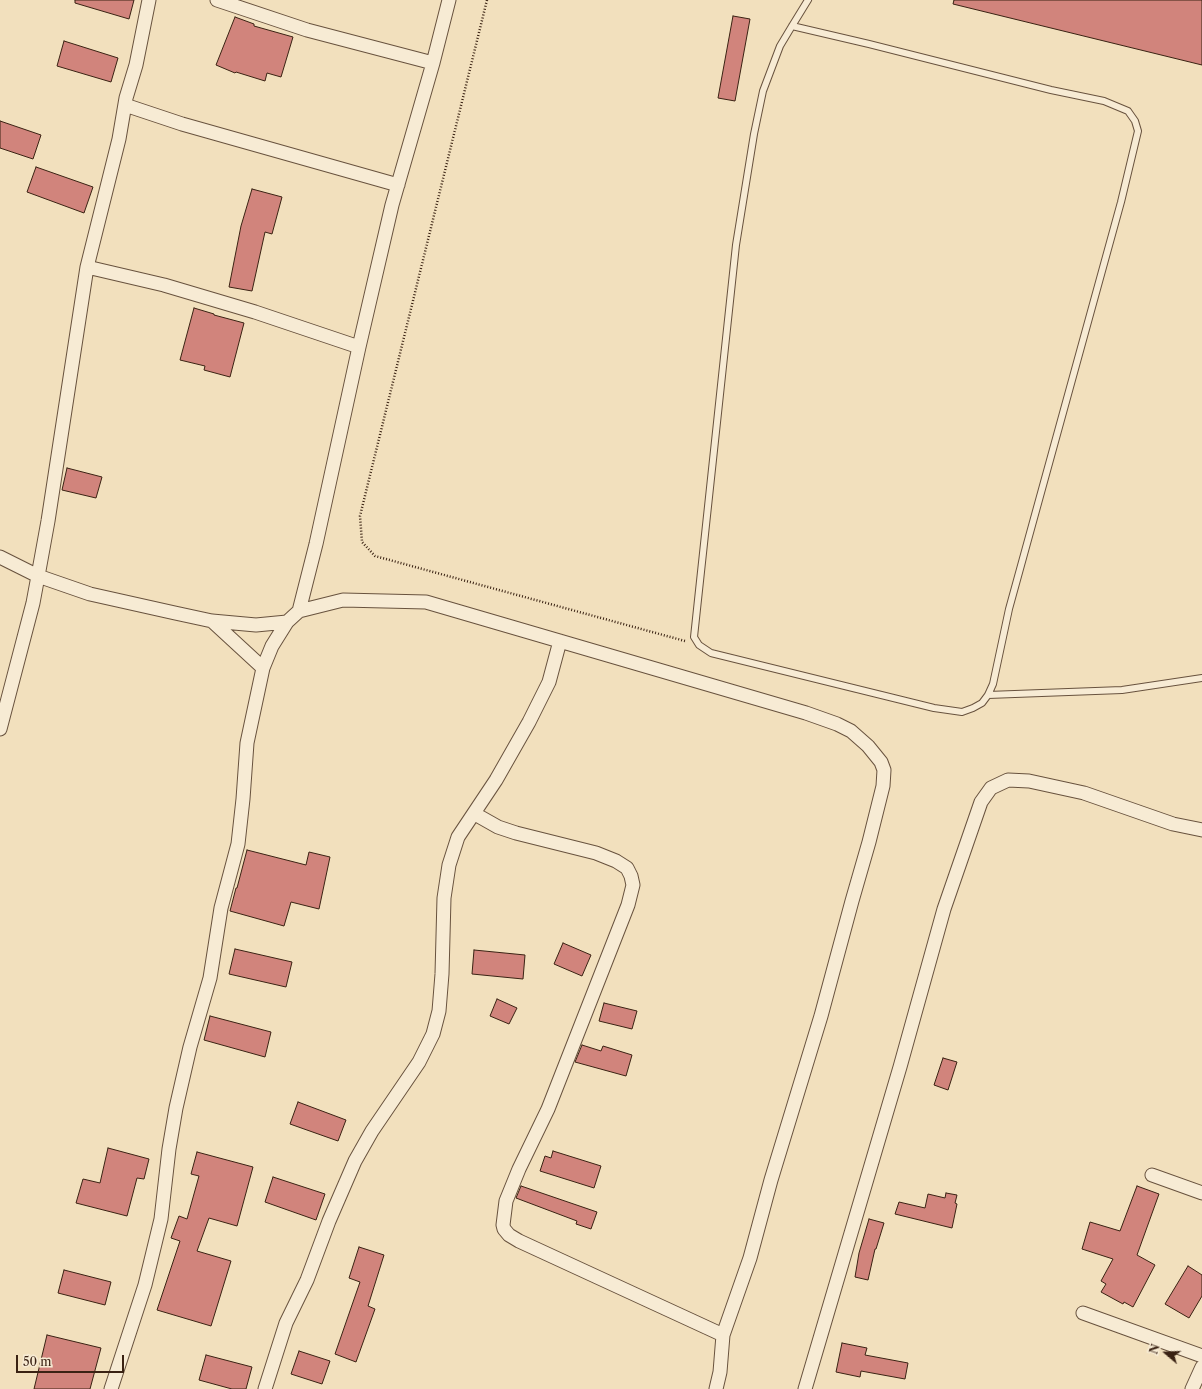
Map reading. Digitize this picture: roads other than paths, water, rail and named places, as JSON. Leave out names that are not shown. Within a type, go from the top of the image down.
[{"type":"street","points":[[0,729],[33,604],[48,521],[87,267],[119,139],[125,105],[136,65],[149,0]]},
{"type":"street","points":[[216,0],[307,30],[433,63]]},
{"type":"street","points":[[299,611],[316,544],[359,347],[391,212],[449,0]]},
{"type":"street","points":[[125,105],[189,126],[398,185]]},
{"type":"street","points":[[87,267],[164,285],[232,305],[359,347]]},
{"type":"street","points":[[0,557],[38,576],[90,594],[212,621],[256,624],[287,622]]},
{"type":"street","points":[[112,1389],[145,1285],[161,1219],[169,1149],[176,1108],[190,1047],[210,978],[221,908],[238,844],[244,799],[247,744],[263,668],[272,646],[287,622],[299,611],[343,600],[426,602],[806,713],[837,724],[851,731],[868,746],[881,762],[884,770],[883,786],[869,842],[821,1016],[771,1180],[750,1258],[723,1335],[720,1372],[716,1389]]},
{"type":"street","points":[[212,621],[263,668]]},
{"type":"street","points":[[265,1389],[286,1323],[307,1280],[329,1221],[355,1161],[372,1132],[419,1062],[433,1034],[439,1012],[442,974],[444,898],[449,865],[458,837],[475,814],[496,780],[539,702],[549,682],[560,641]]},
{"type":"street","points":[[805,1389],[900,1067],[944,909],[981,802],[991,788],[1008,780],[1029,781],[1084,793],[1173,824],[1202,830]]},
{"type":"street","points":[[475,814],[498,827],[516,834],[596,854],[616,861],[627,868],[632,876],[633,885],[628,904],[548,1109],[519,1169],[506,1201],[503,1225],[504,1230],[519,1241],[723,1335]]},
{"type":"street","points":[[1152,1175],[1202,1193]]},
{"type":"street","points":[[1083,1313],[1202,1356]]},
{"type":"street","points":[[1192,1389],[1202,1367]]},
{"type":"lane","points":[[792,26],[1051,90],[1104,101],[1128,111],[1135,121],[1138,131],[1121,202],[1009,609],[993,684],[982,703],[962,712],[934,708],[711,653],[699,645],[694,637],[736,245],[754,134],[763,91],[780,46],[792,26],[808,0]]},
{"type":"lane","points":[[988,695],[1122,690],[1202,678]]}]
